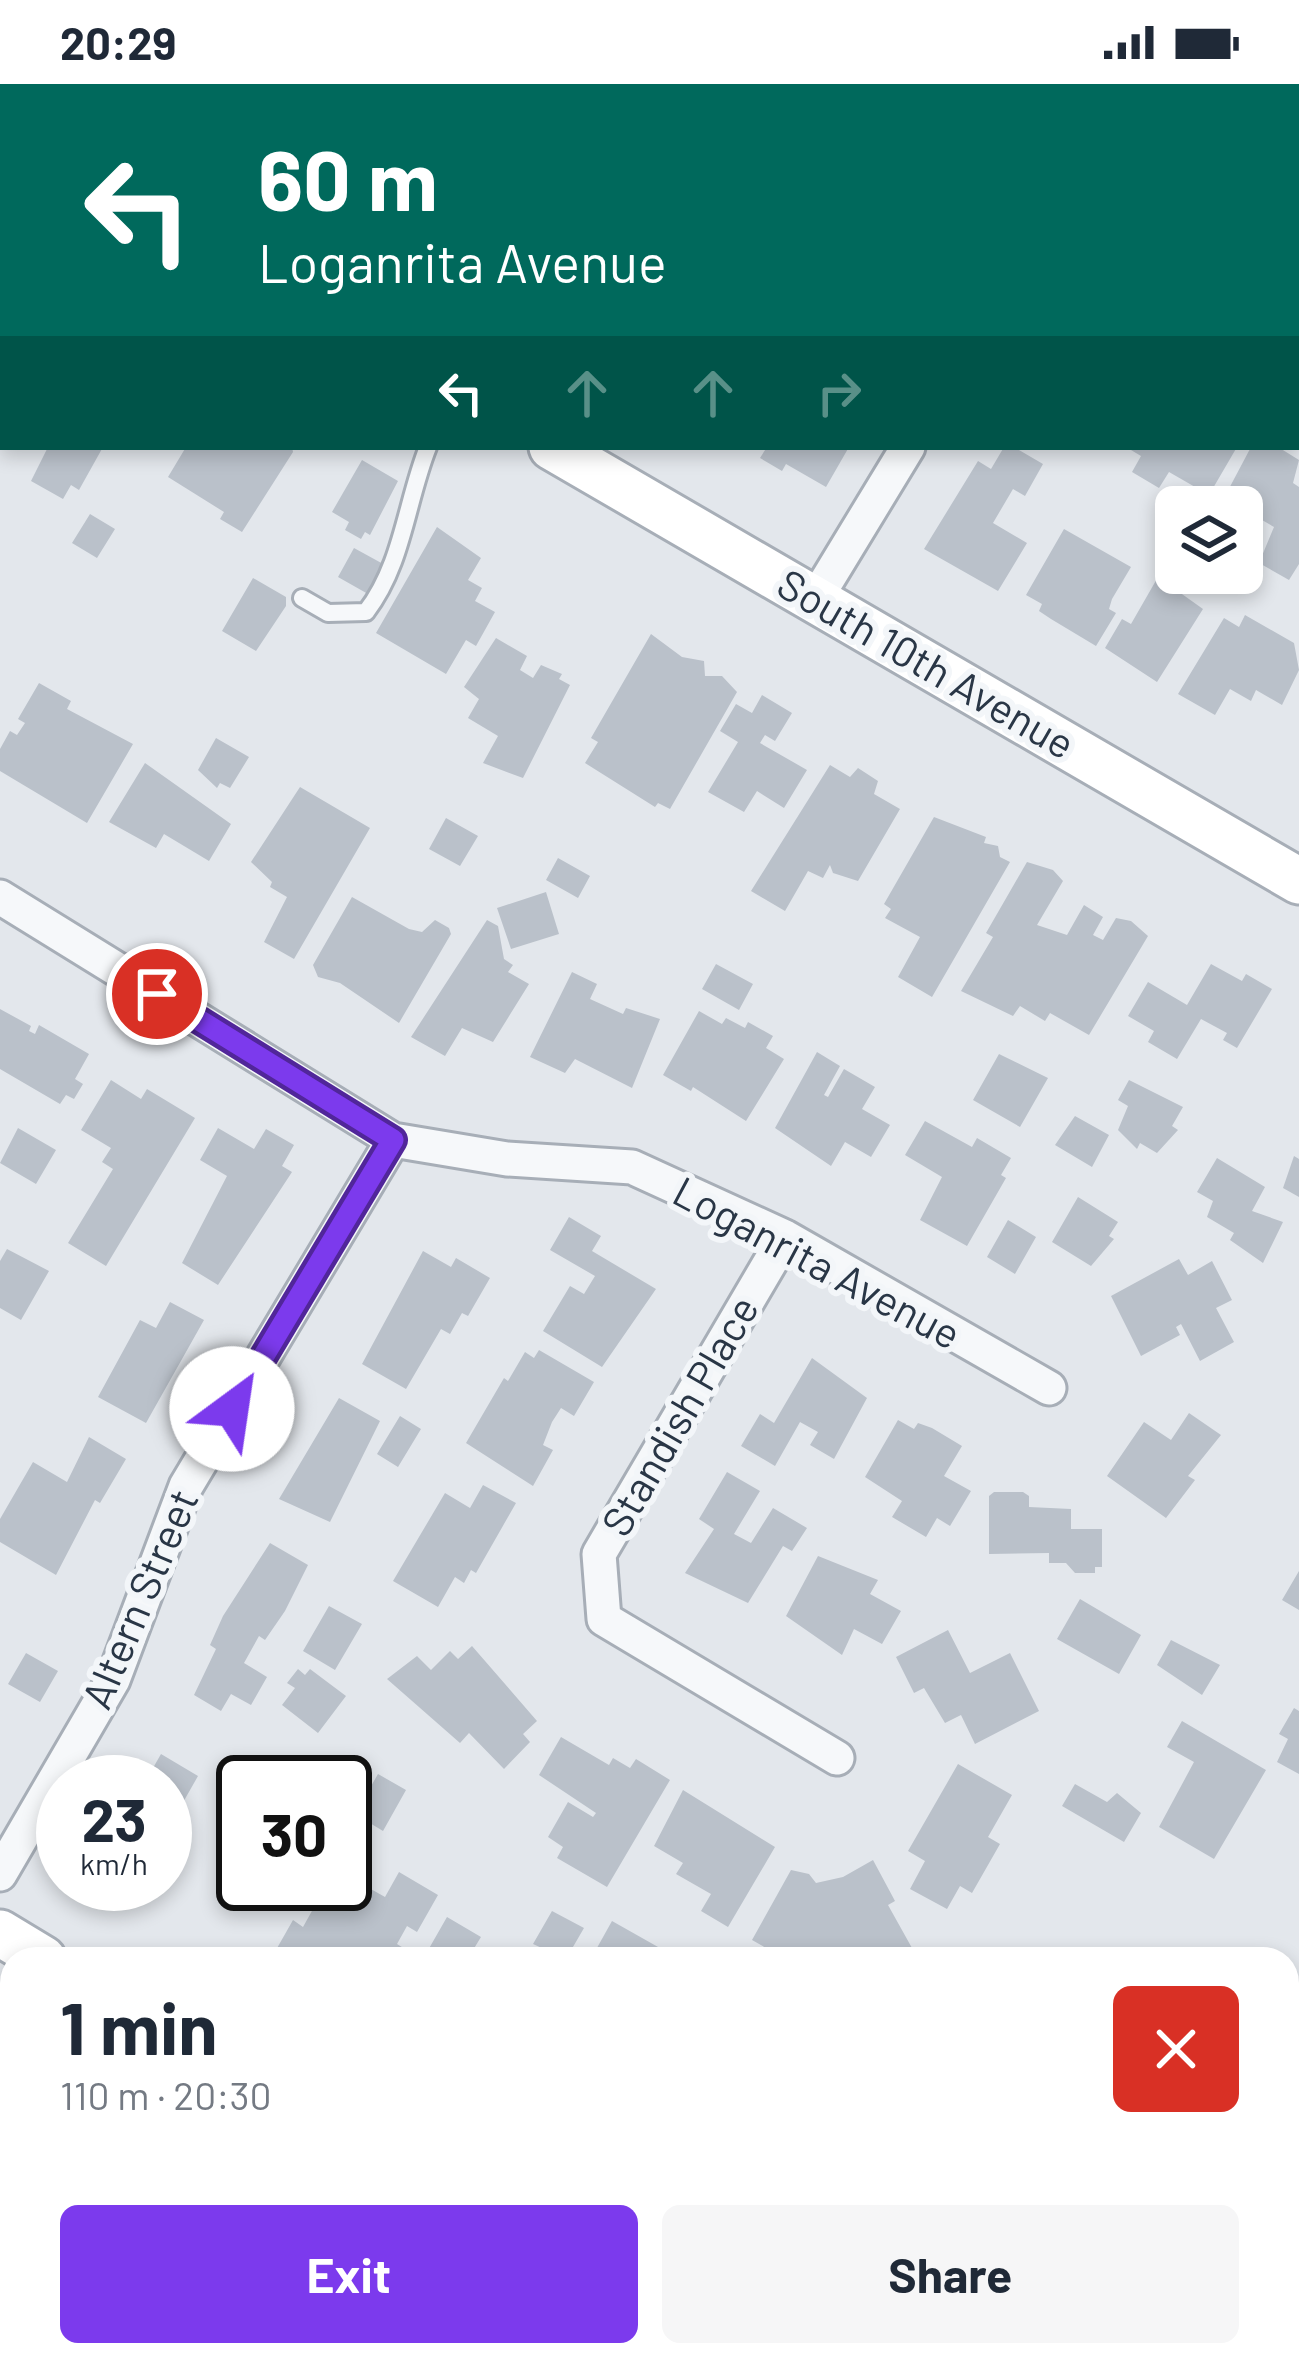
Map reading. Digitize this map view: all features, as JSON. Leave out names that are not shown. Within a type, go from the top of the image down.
[{"type":"street","name":"South 10th Avenue","points":[[557,450],[1299,881]]},
{"type":"street","points":[[815,600],[906,450]]},
{"type":"street","name":"Loganrita Avenue","points":[[0,897],[393,1140],[507,1159],[632,1167],[785,1238],[1048,1388]]},
{"type":"street","name":"Altern Street","points":[[0,1874],[113,1680],[186,1486],[393,1140]]},
{"type":"street","name":"Standish Place","points":[[785,1238],[599,1554],[604,1619],[837,1758]]},
{"type":"lane","points":[[302,598],[328,613],[366,612],[397,556],[410,491],[427,450]]},
{"type":"building","points":[[46,450],[101,450],[79,490],[71,485],[63,499],[31,481]]},
{"type":"building","points":[[184,450],[293,450],[242,532],[220,519],[224,512],[168,477]]},
{"type":"building","points":[[765,450],[847,450],[826,487],[786,464],[782,471],[760,458]]},
{"type":"building","points":[[1002,450],[1019,450],[1043,464],[1025,496],[1013,489],[993,523],[1027,543],[998,591],[924,549],[978,461],[991,469]]},
{"type":"building","points":[[1131,450],[1235,450],[1214,486],[1193,486],[1169,472],[1156,486],[1132,472],[1141,456]]},
{"type":"building","points":[[1249,450],[1283,450],[1299,460],[1293,483],[1299,487],[1299,564],[1289,580],[1263,565],[1274,527],[1263,521],[1263,486],[1230,486]]},
{"type":"building","points":[[362,460],[398,481],[370,535],[365,532],[361,539],[345,530],[349,522],[332,512]]},
{"type":"building","points":[[90,514],[115,529],[97,558],[72,543]]},
{"type":"building","points":[[437,527],[481,558],[468,580],[482,588],[475,601],[495,612],[476,646],[466,640],[446,674],[376,633]]},
{"type":"building","points":[[1064,529],[1131,567],[1112,599],[1109,609],[1116,613],[1096,646],[1039,611],[1042,604],[1026,595]]},
{"type":"building","points":[[354,548],[385,565],[368,594],[338,577]]},
{"type":"building","points":[[253,578],[286,597],[286,606],[256,651],[222,631]]},
{"type":"building","points":[[1155,582],[1155,594],[1182,594],[1203,609],[1157,682],[1105,648],[1122,619],[1131,624]]},
{"type":"building","points":[[1245,615],[1294,643],[1299,670],[1282,705],[1256,690],[1251,701],[1230,689],[1215,715],[1178,694],[1224,618],[1239,627]]},
{"type":"building","points":[[651,634],[682,657],[704,661],[705,676],[722,676],[737,692],[670,809],[658,803],[655,807],[585,763],[598,742],[591,738]]},
{"type":"building","points":[[496,638],[527,656],[520,670],[533,678],[541,665],[562,674],[559,679],[570,685],[523,778],[483,763],[498,736],[468,718],[479,699],[464,687]]},
{"type":"building","points":[[39,683],[71,701],[67,709],[133,744],[87,823],[0,771],[0,749],[10,731],[17,735],[25,723],[18,719]]},
{"type":"building","points":[[762,695],[792,713],[775,741],[765,735],[760,743],[807,770],[784,808],[757,791],[744,812],[708,792],[738,742],[720,731],[736,704],[752,713]]},
{"type":"building","points":[[216,738],[249,757],[230,788],[220,783],[217,788],[198,770]]},
{"type":"building","points":[[145,763],[231,824],[209,861],[164,834],[156,848],[109,822]]},
{"type":"building","points":[[830,765],[850,777],[858,768],[878,781],[874,794],[900,809],[858,881],[833,873],[830,865],[823,878],[808,871],[785,911],[751,891]]},
{"type":"building","points":[[300,787],[370,828],[294,959],[264,942],[287,897],[270,887],[272,882],[251,862]]},
{"type":"building","points":[[934,817],[986,837],[984,843],[998,846],[1000,857],[1010,862],[932,997],[898,977],[920,937],[885,918],[891,909],[884,904]]},
{"type":"building","points":[[446,818],[478,836],[460,866],[429,849]]},
{"type":"building","points":[[558,858],[590,876],[578,898],[546,880]]},
{"type":"building","points":[[1027,862],[1053,870],[1063,881],[1037,925],[1067,935],[1084,905],[1103,917],[1093,935],[1103,940],[1116,918],[1131,921],[1148,936],[1089,1035],[1050,1013],[1045,1021],[1020,1006],[1013,1016],[961,991],[993,937],[986,933]]},
{"type":"building","points":[[546,892],[559,934],[511,949],[497,908]]},
{"type":"building","points":[[352,897],[409,929],[422,932],[435,920],[449,928],[451,934],[399,1023],[340,983],[318,977],[313,965]]},
{"type":"building","points":[[487,920],[498,926],[504,959],[513,965],[508,972],[529,984],[493,1042],[462,1028],[445,1056],[411,1037]]},
{"type":"building","points":[[716,964],[753,984],[739,1010],[702,989]]},
{"type":"building","points":[[1211,964],[1242,981],[1246,974],[1272,989],[1237,1048],[1223,1040],[1227,1033],[1201,1019],[1177,1059],[1148,1042],[1154,1031],[1128,1016],[1148,982],[1187,1005]]},
{"type":"building","points":[[572,972],[597,984],[590,999],[623,1014],[626,1008],[660,1019],[632,1088],[575,1059],[565,1073],[530,1057]]},
{"type":"building","points":[[0,1009],[31,1026],[29,1031],[35,1034],[39,1025],[89,1054],[75,1079],[83,1084],[74,1099],[66,1095],[60,1104],[0,1069]]},
{"type":"building","points":[[699,1011],[722,1024],[726,1018],[745,1028],[748,1022],[773,1036],[766,1048],[784,1059],[746,1121],[693,1087],[691,1091],[663,1075]]},
{"type":"building","points":[[817,1052],[840,1066],[824,1095],[828,1097],[844,1069],[875,1087],[862,1109],[890,1125],[871,1157],[845,1142],[831,1166],[775,1128]]},
{"type":"building","points":[[999,1054],[1048,1078],[1020,1127],[973,1100]]},
{"type":"building","points":[[111,1080],[141,1099],[147,1089],[195,1118],[106,1266],[68,1243],[113,1169],[102,1162],[111,1148],[81,1130]]},
{"type":"building","points":[[1129,1080],[1183,1107],[1172,1126],[1178,1130],[1157,1153],[1140,1143],[1137,1149],[1118,1130],[1128,1106],[1118,1100]]},
{"type":"building","points":[[1075,1116],[1109,1135],[1092,1167],[1055,1145]]},
{"type":"building","points":[[925,1121],[972,1147],[977,1138],[1011,1158],[1001,1175],[1006,1178],[967,1246],[920,1220],[942,1177],[905,1155]]},
{"type":"building","points":[[18,1128],[56,1150],[36,1184],[0,1163]]},
{"type":"building","points":[[218,1128],[254,1149],[266,1129],[294,1145],[282,1166],[292,1172],[218,1285],[182,1263],[227,1176],[200,1160]]},
{"type":"building","points":[[1294,1156],[1299,1159],[1299,1197],[1283,1188]]},
{"type":"building","points":[[1217,1158],[1265,1187],[1252,1211],[1283,1222],[1263,1263],[1230,1240],[1234,1233],[1207,1217],[1213,1201],[1197,1192]]},
{"type":"building","points":[[1078,1197],[1118,1222],[1109,1236],[1114,1239],[1091,1266],[1052,1242]]},
{"type":"building","points":[[569,1217],[601,1236],[592,1251],[656,1289],[602,1367],[543,1331],[570,1286],[584,1294],[595,1276],[550,1250]]},
{"type":"building","points":[[1008,1220],[1036,1237],[1015,1274],[987,1257]]},
{"type":"building","points":[[7,1249],[49,1271],[21,1320],[0,1308],[0,1261]]},
{"type":"building","points":[[423,1251],[451,1267],[456,1258],[490,1278],[468,1316],[462,1313],[450,1334],[441,1329],[406,1389],[362,1364]]},
{"type":"building","points":[[1179,1259],[1188,1275],[1212,1261],[1232,1300],[1216,1308],[1234,1342],[1200,1361],[1181,1324],[1176,1327],[1180,1335],[1141,1356],[1111,1296]]},
{"type":"building","points":[[170,1302],[204,1320],[146,1423],[98,1397],[140,1320],[156,1328]]},
{"type":"building","points":[[539,1350],[594,1382],[574,1416],[561,1408],[552,1422],[543,1445],[553,1450],[533,1486],[466,1443],[504,1378],[508,1381],[525,1352],[534,1358]]},
{"type":"building","points":[[812,1358],[867,1398],[834,1459],[810,1445],[818,1432],[800,1422],[775,1466],[741,1446],[760,1414],[774,1423]]},
{"type":"building","points":[[339,1398],[380,1421],[330,1522],[279,1499]]},
{"type":"building","points":[[1189,1413],[1221,1435],[1188,1476],[1195,1480],[1166,1518],[1107,1476],[1144,1422],[1171,1440]]},
{"type":"building","points":[[400,1416],[421,1429],[398,1467],[377,1454]]},
{"type":"building","points":[[898,1420],[914,1429],[918,1423],[932,1428],[962,1446],[944,1476],[971,1491],[950,1526],[937,1518],[926,1537],[892,1517],[902,1501],[865,1477]]},
{"type":"building","points":[[89,1437],[126,1459],[100,1503],[95,1500],[56,1575],[0,1542],[0,1519],[33,1462],[67,1482]]},
{"type":"building","points":[[727,1472],[760,1491],[734,1534],[751,1543],[773,1508],[807,1528],[792,1551],[783,1546],[748,1603],[685,1573],[714,1529],[699,1519]]},
{"type":"building","points":[[483,1485],[516,1503],[476,1573],[471,1570],[464,1583],[455,1577],[438,1607],[393,1581],[445,1493],[470,1508]]},
{"type":"building","points":[[1023,1492],[1029,1496],[1029,1507],[1071,1509],[1071,1529],[1102,1529],[1102,1567],[1095,1567],[1095,1573],[1075,1573],[1066,1563],[1049,1563],[1049,1553],[989,1554],[989,1496]]},
{"type":"building","points":[[270,1543],[308,1565],[285,1611],[265,1640],[259,1636],[244,1663],[267,1677],[251,1705],[231,1694],[221,1711],[194,1695],[216,1649],[210,1645],[223,1616]]},
{"type":"building","points":[[818,1556],[878,1580],[870,1594],[901,1611],[882,1644],[854,1629],[842,1655],[786,1616]]},
{"type":"building","points":[[1299,1571],[1299,1610],[1282,1600]]},
{"type":"building","points":[[1080,1599],[1141,1635],[1119,1674],[1057,1639]]},
{"type":"building","points":[[329,1606],[362,1624],[335,1670],[303,1651]]},
{"type":"building","points":[[948,1630],[970,1673],[1010,1653],[1039,1711],[975,1744],[961,1715],[945,1723],[924,1688],[914,1693],[896,1657]]},
{"type":"building","points":[[1171,1640],[1220,1665],[1202,1695],[1157,1665]]},
{"type":"building","points":[[472,1646],[537,1721],[523,1734],[530,1742],[504,1769],[469,1733],[460,1743],[387,1679],[417,1656],[431,1670],[450,1651],[458,1659]]},
{"type":"building","points":[[26,1653],[58,1671],[40,1702],[8,1684]]},
{"type":"building","points":[[298,1669],[305,1675],[310,1669],[346,1696],[318,1733],[282,1705],[295,1688],[287,1683]]},
{"type":"building","points":[[1294,1708],[1299,1711],[1299,1774],[1277,1762],[1288,1739],[1279,1734]]},
{"type":"building","points":[[1182,1721],[1266,1770],[1214,1859],[1159,1827],[1194,1762],[1167,1747]]},
{"type":"building","points":[[561,1737],[609,1765],[613,1758],[630,1768],[636,1759],[670,1780],[607,1887],[557,1858],[563,1847],[548,1837],[568,1802],[593,1817],[596,1813],[539,1775]]},
{"type":"building","points":[[958,1764],[1012,1795],[988,1837],[1000,1844],[972,1893],[960,1886],[947,1909],[910,1889],[925,1861],[908,1851]]},
{"type":"building","points":[[378,1774],[406,1790],[383,1831],[372,1824],[372,1784]]},
{"type":"building","points":[[1075,1784],[1107,1802],[1117,1793],[1141,1813],[1124,1842],[1062,1806]]},
{"type":"building","points":[[683,1790],[775,1847],[728,1927],[701,1911],[711,1894],[676,1874],[683,1863],[654,1846]]},
{"type":"building","points":[[873,1860],[895,1901],[888,1905],[911,1947],[764,1947],[752,1940],[791,1870],[809,1874],[816,1883],[843,1877]]},
{"type":"building","points":[[399,1872],[438,1895],[417,1932],[407,1926],[397,1944],[402,1947],[278,1947],[293,1920],[303,1927],[312,1911],[372,1911],[372,1890],[385,1897]]},
{"type":"building","points":[[552,1911],[584,1928],[573,1947],[533,1944]]},
{"type":"building","points":[[447,1917],[481,1937],[475,1947],[430,1947]]},
{"type":"building","points":[[612,1921],[658,1947],[597,1947]]},
{"type":"route","points":[[157,994],[393,1140],[232,1409]]}]
